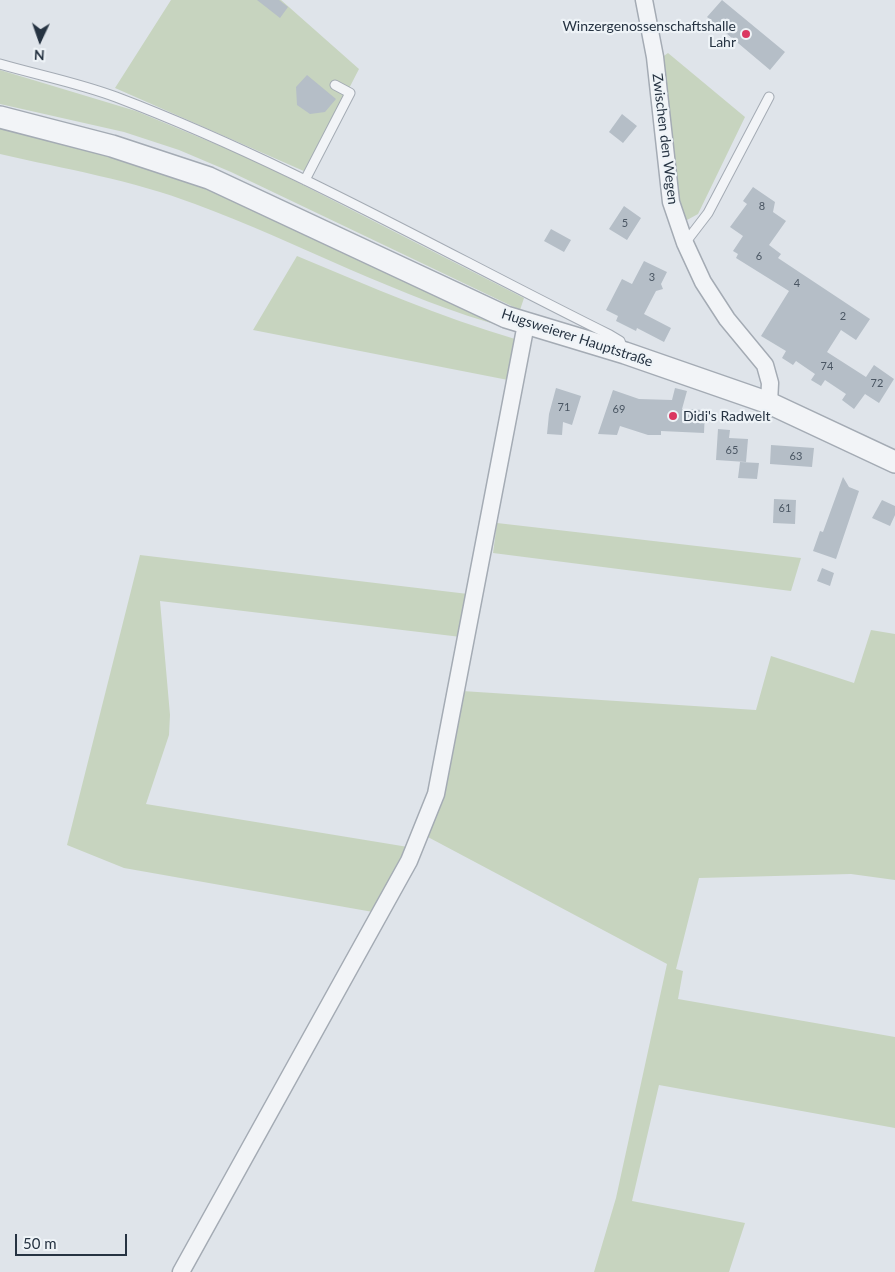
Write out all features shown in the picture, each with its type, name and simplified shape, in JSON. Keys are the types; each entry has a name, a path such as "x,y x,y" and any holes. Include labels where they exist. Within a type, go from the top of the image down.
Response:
{"street":[{"name":"Zwischen den Wegen","path":"644,0 655,57 671,202 685,243 703,282 727,318 765,365 770,383 769,403"},
{"name":"Hugsweierer Hauptstraße","path":"0,116 112,146 209,178 506,317 625,353 769,403 895,462"},
{"path":"181,1272 409,861 436,794 526,324"}],"lane":[{"path":"0,64 115,96 222,141 304,180 610,335 620,341 625,353"},
{"path":"304,180 350,93 335,85"},
{"path":"685,243 708,213 768,97"}],"green space":[{"path":"171,0 281,0 359,69 306,172 115,88"},
{"path":"668,53 745,117 698,214 687,220 682,220 672,186 661,58"},
{"path":"0,70 136,111 254,160 524,298 520,310 231,172 179,150 124,132 0,104"},
{"path":"0,127 86,147 226,194 508,328 468,316 389,286 195,204 147,188 0,154"},
{"path":"297,256 432,311 515,339 508,380 253,330"},
{"path":"497,523 801,558 791,591 493,553"},
{"path":"140,555 468,594 461,637 160,601 170,715 169,735 146,804 408,847 373,912 124,868 67,845"},
{"path":"871,630 895,634 895,880 851,874 699,878 676,969 683,971 678,999 895,1037 895,1128 659,1085 632,1201 745,1223 729,1272 594,1272 616,1198 667,964 426,836 462,691 756,710 771,656 854,683"}],"building":[{"path":"257,0 279,0 288,7 280,18"},
{"name":"Winzergenossenschaftshalle Lahr","path":"722,0 785,52 770,70 707,17"},
{"path":"307,75 336,99 325,112 310,114 297,105 296,87"},
{"path":"622,114 637,126 623,143 609,132"},
{"path":"753,187 775,202 773,212 786,221 769,245 781,254 778,258 870,319 856,340 841,330 827,352 866,377 874,365 894,379 879,403 865,394 854,409 842,400 846,394 825,380 821,386 811,380 815,374 796,361 793,365 782,358 786,351 761,336 789,291 736,258 738,254 733,251 743,236 730,227 747,204 743,201"},
{"path":"624,206 641,218 627,240 609,229"},
{"path":"551,229 571,240 564,252 544,241"},
{"path":"644,261 667,272 661,284 663,289 656,291 644,314 671,328 664,342 637,328 636,331 616,321 618,316 606,310 622,279 632,284"},
{"path":"556,388 581,396 572,425 563,422 562,435 547,434 549,414"},
{"path":"675,388 687,391 682,409 705,410 704,433 661,431 661,435 648,435 620,426 617,435 598,434 613,390 639,399 672,400"},
{"path":"718,429 730,430 729,438 748,439 746,462 716,460"},
{"path":"771,445 814,448 812,467 770,464"},
{"path":"740,462 759,463 757,479 738,478"},
{"path":"843,477 849,487 859,491 836,559 813,551 820,531 823,532"},
{"path":"774,499 796,500 795,524 773,523"},
{"path":"882,500 895,506 895,515 890,526 872,518"},
{"path":"822,568 834,573 830,586 817,581"}],"place":[{"name":"Winzergenossenschaftshalle Lahr","path":"746,34"},
{"name":"Didi's Radwelt","path":"673,416"}]}
